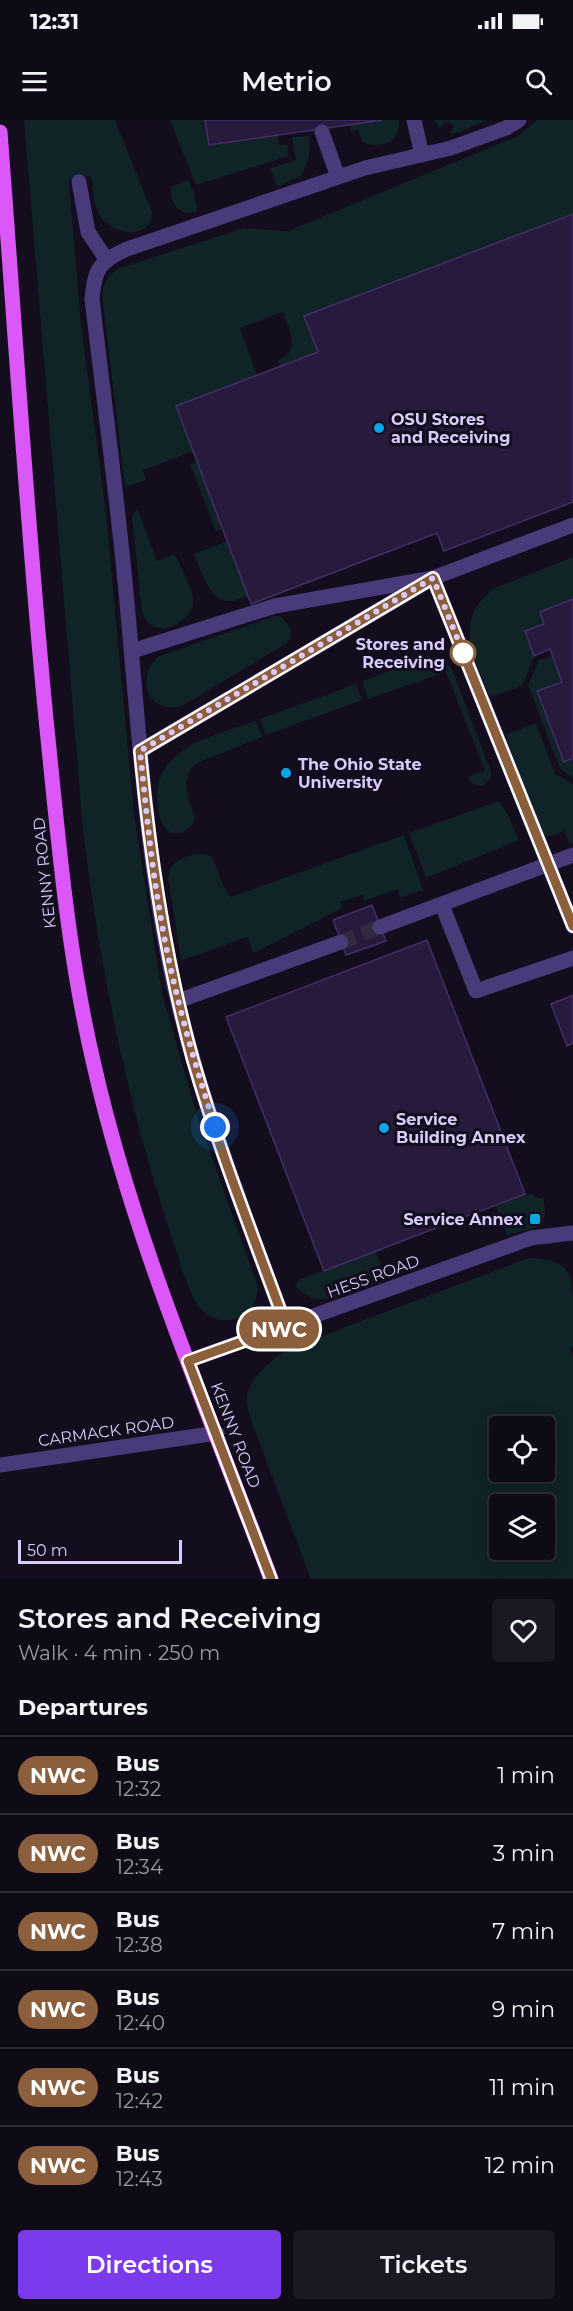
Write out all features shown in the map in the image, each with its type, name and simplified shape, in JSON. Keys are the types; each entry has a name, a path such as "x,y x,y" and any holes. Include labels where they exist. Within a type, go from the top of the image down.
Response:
{"main road":[{"name":"KENNY ROAD","path":"0,132 35,599 61,869 71,947 94,1066 122,1170 153,1267 271,1579"}],"street":[{"path":"414,120 422,155"},
{"path":"286,1326 215,1127 194,1060 178,1001 161,919 149,842 120,522 92,299 94,278 106,258 137,246 365,168 473,140 506,128 519,120"},
{"path":"322,132 338,177"},
{"path":"80,182 88,232 106,258"},
{"path":"140,751 433,578 573,525"},
{"path":"132,651 275,606 433,578"},
{"path":"433,578 573,926"},
{"path":"380,927 573,855"},
{"path":"442,905 476,991 573,958"},
{"path":"178,1001 341,942"},
{"name":"HESS ROAD","path":"188,1361 531,1238 573,1233"},
{"name":"CARMACK ROAD","path":"0,1465 217,1433"}],"green space":[{"path":"24,120 115,120 152,212 150,222 145,228 138,231 120,231 104,221 99,214 94,200 91,176 69,180 81,325 106,513 134,814 162,993 195,1109 258,1287 253,1307 233,1319 216,1319 206,1314 194,1299 185,1277 155,1185 128,1085 98,933 83,830"},
{"path":"170,120 205,120 278,135 279,145 287,144 289,156 196,185"},
{"path":"399,120 397,134 389,142 377,145 363,142 358,130 351,131 350,125"},
{"path":"434,120 488,120 450,134 454,125 446,121 440,128"},
{"path":"537,120 573,120 573,214 305,317 318,352 280,366 278,360 285,356 291,346 290,332 283,312 240,328 257,375 176,406 193,451 143,470 146,480 125,487 102,296 106,281 117,269 244,228 288,231 518,136"},
{"path":"310,136 309,157 302,175 277,187 270,168 296,160 292,137"},
{"path":"188,180 194,192 197,212 181,211 172,199 171,187"},
{"path":"197,462 223,529 216,531 190,464"},
{"path":"138,510 157,561 174,555 192,594 192,607 188,615 181,622 172,626 155,627 147,622 142,612 132,517 133,513"},
{"path":"227,541 248,596 231,601 219,599 209,588 194,554"},
{"path":"573,557 573,599 540,612 544,624 525,631 534,656 522,686 490,697 470,640 473,613 481,600 495,588"},
{"path":"275,616 282,617 291,629 290,638 286,644 182,706 164,707 150,698 147,675 151,665 159,656"},
{"path":"552,656 562,682 537,691 564,761 573,758 573,777 560,769 528,685 539,660"},
{"path":"425,658 440,660 452,669 491,772 491,778 483,786 471,783 468,777 485,771 446,672 368,699 362,681"},
{"path":"356,684 362,700 266,735 260,719"},
{"path":"256,721 262,737 197,763 191,769 187,789 195,818 184,832 171,833 167,830 158,812 157,800 159,782 166,767 191,745"},
{"path":"536,723 555,774 573,784 573,843 570,844 564,831 544,838 505,735"},
{"path":"499,801 519,840 426,878 409,833"},
{"path":"404,835 423,890 400,898 398,889 364,901 362,895 340,902 342,908 253,953 247,937 181,961 168,877 171,866 178,860 198,854 211,858 231,897"},
{"path":"525,1194 541,1199 543,1197 545,1208 542,1222 532,1229 507,1235 495,1205"},
{"path":"376,1251 384,1277 351,1292 327,1299 316,1298 305,1294 295,1286 298,1280"},
{"path":"529,1258 551,1261 565,1268 569,1274 573,1292 573,1347 570,1348 573,1357 573,1579 311,1579 249,1414 248,1391 257,1376 269,1363 290,1348"}],"building":[{"path":"205,120 383,120 209,145"},
{"name":"OSU Stores and Receiving","path":"573,214 573,502 444,551 437,533 251,604 176,406 318,352 304,316"},
{"path":"573,599 573,758 564,762 537,691 562,682 550,649 534,656 525,631 544,624 540,612"},
{"path":"372,905 386,941 346,955 333,920"},
{"name":"Service Building Annex","path":"427,940 525,1194 324,1271 226,1017"},
{"path":"573,995 573,1043 567,1046 551,1004"}],"tunnel":[{"path":"341,942 380,927"}],"bus line":[{"name":"NWC","path":"271,1579 188,1361 286,1326 215,1127 175,987 149,842 140,751 433,578 573,926"}],"place":[{"name":"OSU Stores and Receiving","path":"379,428"},
{"name":"Stores and Receiving","path":"463,653"},
{"name":"The Ohio State University","path":"286,773"},
{"name":"Service Building Annex","path":"384,1128"},
{"name":"Service Annex","path":"535,1219"}],"route":[{"path":"215,1127 175,987 161,919 149,842 140,751 433,578 466,660 463,653"}]}
